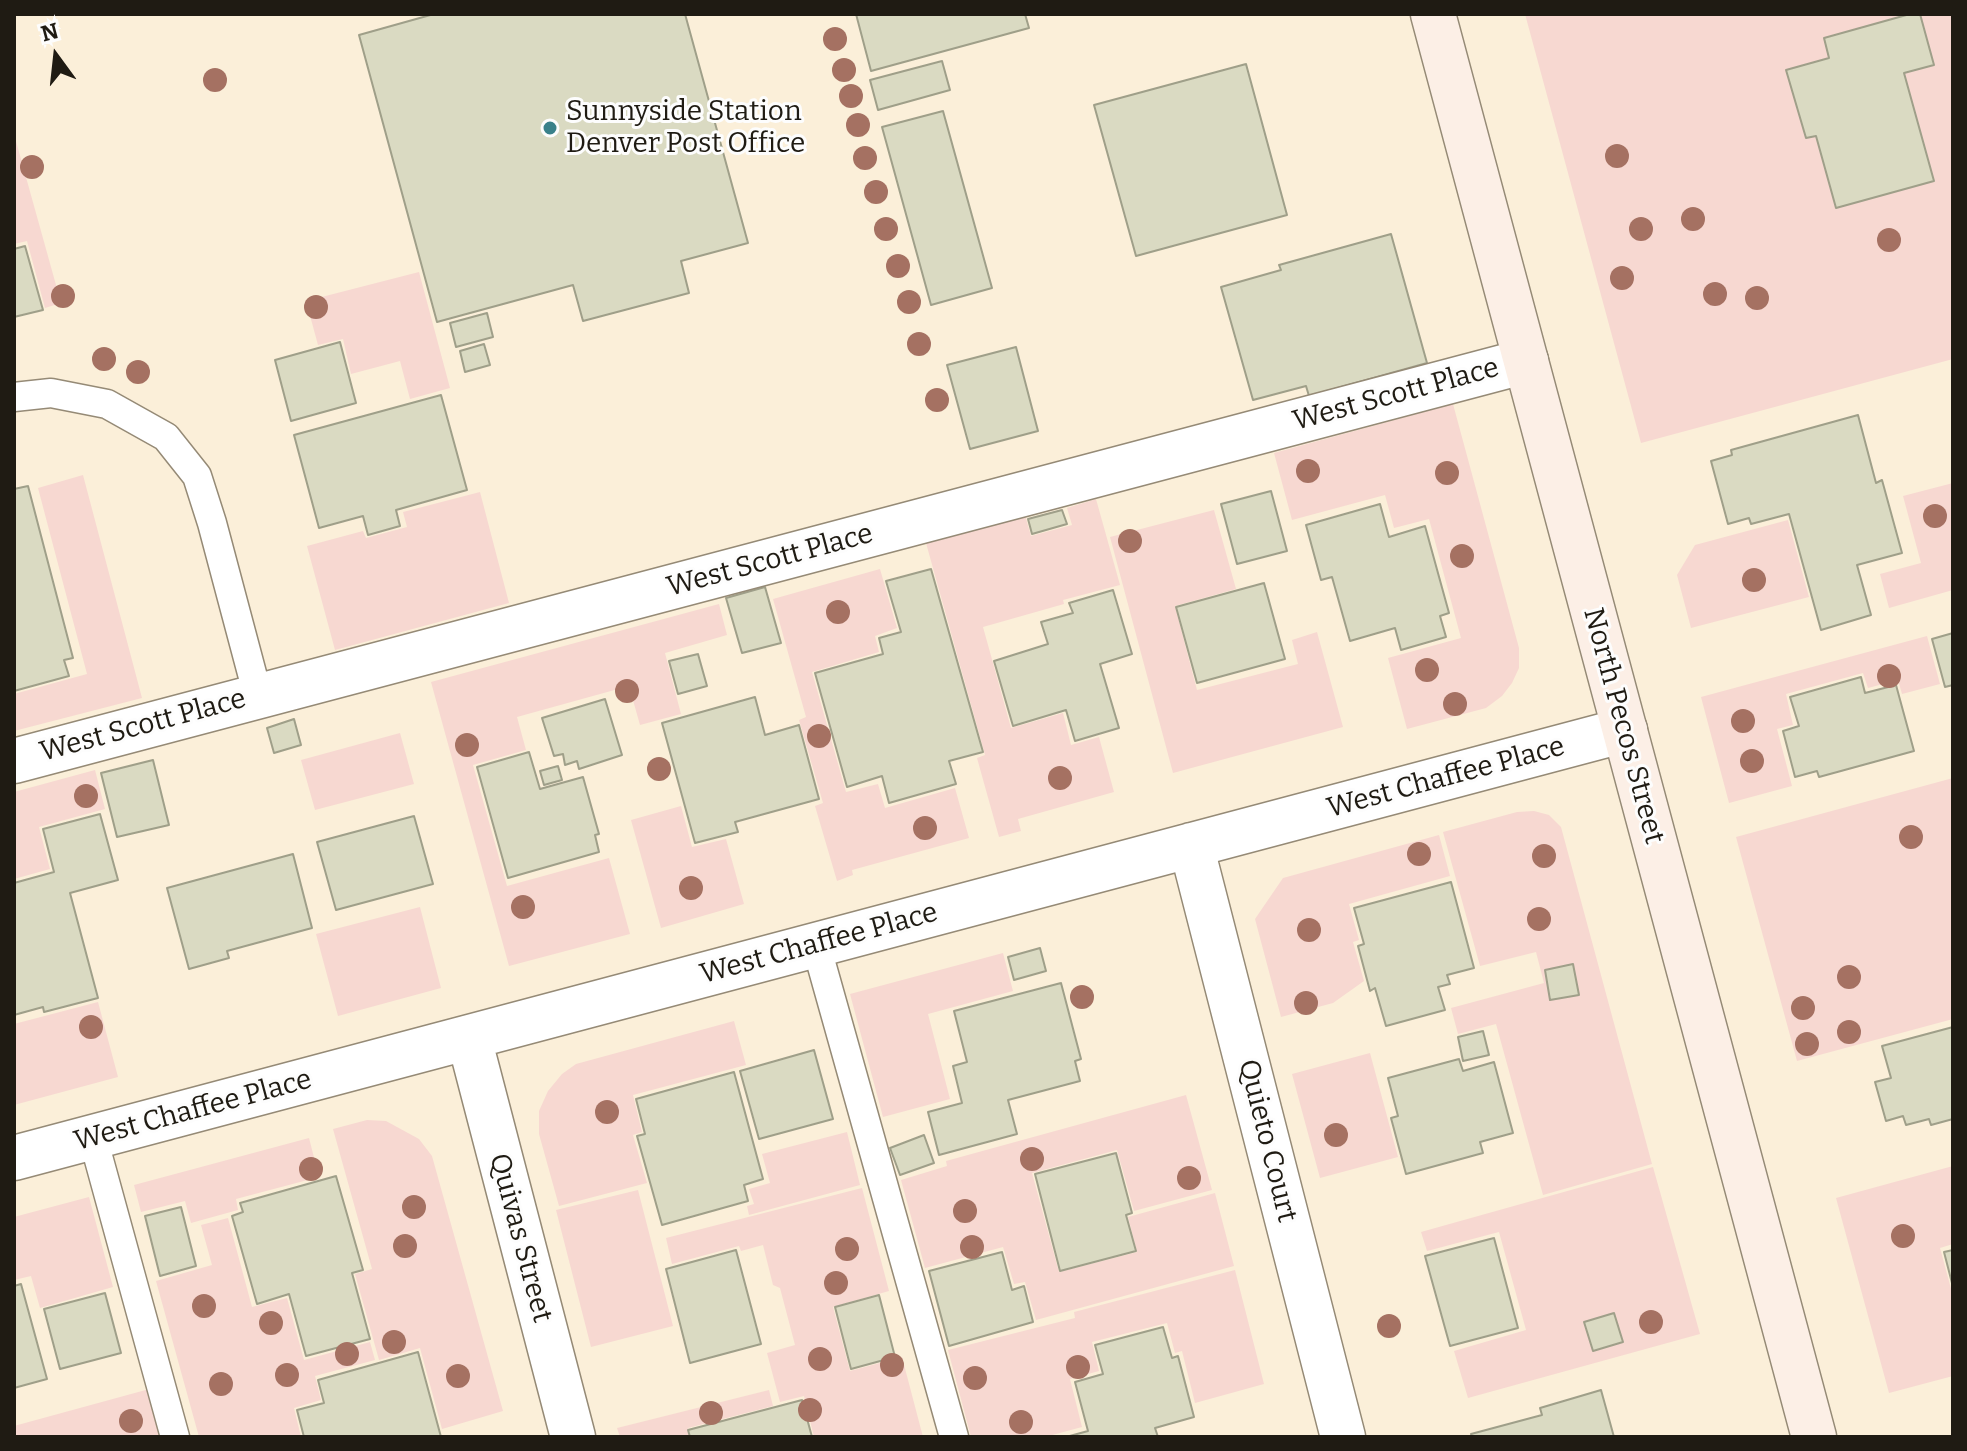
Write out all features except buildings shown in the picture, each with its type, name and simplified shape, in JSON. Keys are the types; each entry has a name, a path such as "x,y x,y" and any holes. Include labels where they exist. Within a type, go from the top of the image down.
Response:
{"main road":[{"name":"North Pecos Street","path":"1433,14 1814,1437"}],"street":[{"name":"West Scott Place","path":"14,761 1526,361"},
{"name":"West Chaffee Place","path":"14,1158 1625,730"},
{"name":"Quieto Court","path":"1191,845 1343,1437"},
{"name":"Quivas Street","path":"469,1038 573,1437"}],"lane":[{"path":"14,397 51,393 107,404 166,437 197,476 258,696"},
{"path":"816,945 954,1437"},
{"path":"93,1138 175,1437"}],"shaded area":[{"path":"1525,14 1953,14 1953,359 1641,443"},
{"path":"14,134 61,303 45,308 27,241 14,244"},
{"path":"419,272 450,388 410,399 400,361 351,374 343,339 318,345 306,301"},
{"path":"1453,404 1519,648 1519,668 1502,696 1486,708 1407,729 1388,658 1461,638 1429,519 1394,528 1385,495 1292,520 1274,453"},
{"path":"83,475 142,698 14,731 14,694 87,674 38,488"},
{"path":"1953,483 1953,590 1889,608 1880,574 1921,563 1903,496"},
{"path":"480,492 509,603 335,650 307,546 363,531 366,538 407,527 403,512"},
{"path":"1096,499 1120,585 983,627 1011,728 1063,713 1071,745 1099,737 1114,792 1018,819 1021,831 999,837 977,758 985,755 926,543 1025,515 1031,536 1072,525 1067,508"},
{"path":"1214,510 1236,589 1175,606 1197,690 1298,664 1292,640 1317,632 1343,727 1173,773 1110,537"},
{"path":"1788,520 1809,597 1691,628 1677,575 1695,545"},
{"path":"880,569 897,628 875,636 879,652 812,672 846,792 878,784 885,808 955,788 969,838 852,870 853,875 837,881 815,806 823,803 799,720 806,717 773,599"},
{"path":"719,604 727,635 665,653 681,714 640,725 629,686 517,717 526,750 473,765 507,886 609,858 630,934 509,966 431,682"},
{"path":"1927,636 1940,684 1902,694 1898,680 1868,688 1863,673 1786,694 1793,725 1777,729 1792,786 1729,803 1701,697"},
{"path":"400,733 414,784 315,810 301,760"},
{"path":"95,770 105,809 39,827 50,869 14,879 14,792"},
{"path":"1953,778 1953,1019 1797,1061 1736,837"},
{"path":"681,806 692,847 726,839 744,904 661,928 631,820"},
{"path":"1534,811 1549,815 1561,827 1652,1164 1543,1195 1496,1024 1458,1034 1451,1008 1544,983 1536,952 1480,966 1443,832 1517,812"},
{"path":"1439,835 1450,876 1349,904 1359,940 1353,942 1364,981 1333,1003 1281,1017 1255,919 1283,878"},
{"path":"420,907 441,988 338,1016 316,934"},
{"path":"1003,953 1013,991 928,1014 950,1099 883,1117 850,994"},
{"path":"98,1002 118,1077 14,1105 14,1024"},
{"path":"734,1021 746,1065 633,1095 642,1132 633,1135 647,1183 559,1206 539,1134 539,1111 548,1091 562,1074 576,1064"},
{"path":"1370,1053 1398,1157 1320,1178 1292,1074"},
{"path":"1186,1095 1212,1190 1134,1211 1117,1150 1032,1173 1059,1272 1137,1252 1128,1217 1215,1193 1234,1266 1036,1320 1025,1282 1014,1284 1003,1247 925,1268 901,1180 947,1166 946,1161"},
{"path":"367,1120 386,1121 419,1139 432,1156 503,1411 442,1429 420,1348 379,1360 355,1274 372,1269 333,1129"},
{"path":"847,1132 860,1185 749,1215 747,1206 754,1204 749,1189 770,1183 762,1154"},
{"path":"309,1138 319,1177 236,1199 238,1210 191,1223 185,1201 141,1212 134,1185"},
{"path":"1953,1166 1953,1244 1940,1248 1953,1296 1953,1376 1889,1393 1836,1198"},
{"path":"1653,1167 1700,1334 1468,1398 1454,1351 1526,1330 1499,1232 1427,1251 1421,1232"},
{"path":"862,1188 889,1291 833,1307 850,1371 902,1357 923,1437 814,1437 804,1396 780,1402 767,1353 795,1345 780,1288 773,1285 763,1245 741,1251 739,1246 672,1264 666,1238"},
{"path":"638,1190 673,1326 591,1347 556,1210"},
{"path":"89,1197 113,1287 40,1308 31,1276 14,1280 14,1217"},
{"path":"228,1218 252,1307 287,1298 304,1360 370,1342 375,1360 315,1376 321,1400 294,1408 301,1437 199,1437 156,1281 212,1265 201,1225"},
{"path":"1235,1270 1264,1384 1195,1403 1182,1351 1175,1353 1167,1323 1092,1342 1099,1371 1070,1379 1082,1427 1045,1437 971,1437 948,1350 1075,1318 1074,1312"},
{"path":"153,1388 166,1437 14,1437 14,1426"},
{"path":"769,1390 773,1406 688,1428 690,1437 620,1437 617,1428"}],"place":[{"name":"Sunnyside Station Denver Post Office","path":"550,128"}]}
